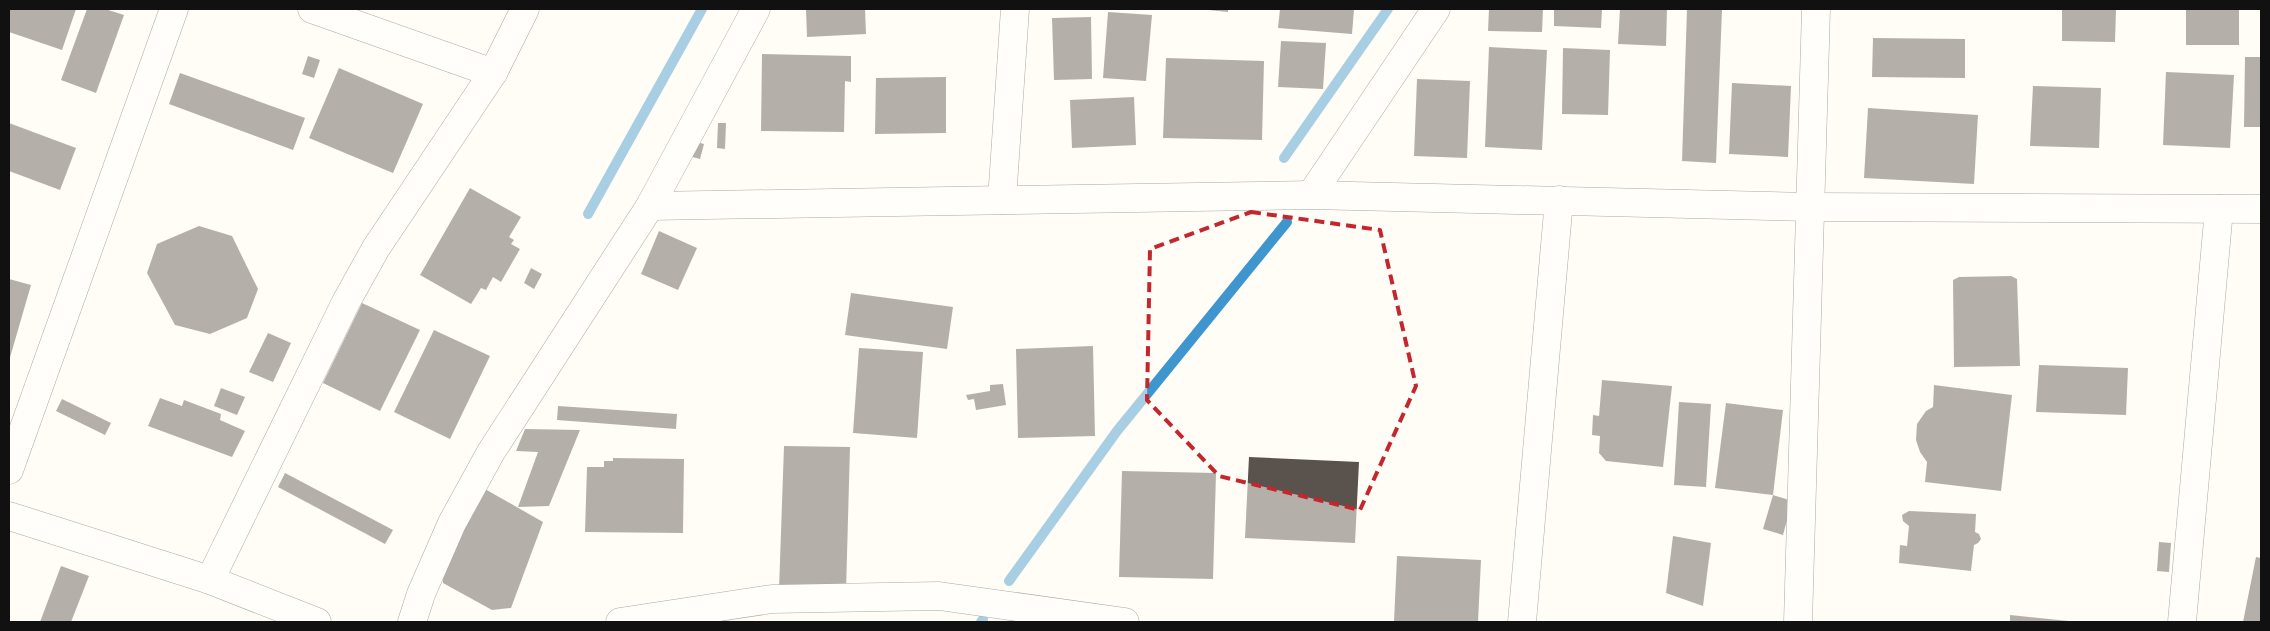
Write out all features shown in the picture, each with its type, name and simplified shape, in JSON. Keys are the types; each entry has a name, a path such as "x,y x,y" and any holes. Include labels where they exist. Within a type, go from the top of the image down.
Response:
{"street":[{"path":"9,470 174,9"},
{"path":"312,9 493,73"},
{"path":"210,580 350,294 376,248 493,73 525,9"},
{"path":"412,622 420,594 452,523 491,452 650,206 756,9"},
{"path":"1002,200 1015,9"},
{"path":"1311,194 1436,9"},
{"path":"1798,622 1816,9"},
{"path":"650,206 1311,194 1811,207 2261,209"},
{"path":"1522,622 1559,200"},
{"path":"2182,622 2219,209"},
{"path":"9,516 210,580 317,622"},
{"path":"620,622 772,599 939,596 1124,622"}],"highlighted area":[{"path":"1251,212 1380,230 1416,386 1360,510 1219,476 1147,400 1150,249"}],"building":[{"path":"9,9 76,9 62,50 9,32"},
{"path":"87,9 105,9 124,15 96,93 61,80"},
{"path":"806,9 865,9 866,34 807,37"},
{"path":"1199,9 1228,9 1228,12"},
{"path":"1280,9 1354,9 1352,34 1278,28"},
{"path":"1489,9 1543,9 1542,32 1488,31"},
{"path":"1554,9 1602,9 1601,28 1554,26"},
{"path":"1620,9 1667,9 1666,46 1618,44"},
{"path":"1687,9 1722,9 1716,163 1682,161"},
{"path":"2062,9 2116,9 2115,42 2062,41"},
{"path":"2186,9 2239,9 2239,45 2186,45"},
{"path":"1108,12 1152,15 1146,81 1103,78"},
{"path":"1091,17 1092,79 1054,80 1052,18"},
{"path":"1873,38 1965,39 1965,78 1872,77"},
{"path":"1281,41 1326,43 1323,89 1278,87"},
{"path":"1489,47 1547,50 1542,150 1485,147"},
{"path":"1563,48 1610,50 1608,115 1562,114"},
{"path":"762,54 851,56 851,82 845,81 844,132 761,131"},
{"path":"308,56 320,60 314,78 302,74"},
{"path":"2245,57 2261,57 2261,127 2244,127"},
{"path":"1166,58 1264,61 1262,140 1163,138"},
{"path":"339,68 423,104 393,173 309,138"},
{"path":"2166,72 2234,75 2230,148 2163,145"},
{"path":"180,73 305,118 293,150 169,104"},
{"path":"946,77 946,133 875,134 876,78"},
{"path":"1417,79 1470,81 1467,158 1414,156"},
{"path":"1732,83 1791,86 1788,157 1729,154"},
{"path":"2033,86 2101,88 2099,148 2030,146"},
{"path":"1134,97 1136,145 1072,148 1070,100"},
{"path":"1868,108 1978,115 1974,184 1864,178"},
{"path":"9,123 76,148 60,190 9,171"},
{"path":"718,123 726,123 725,149 717,148"},
{"path":"689,140 704,144 700,159 685,155"},
{"path":"470,188 521,217 509,237 514,240 511,244 520,249 501,282 493,277 486,290 481,288 471,304 420,275"},
{"path":"199,226 232,236 258,289 247,318 210,334 175,325 147,273 157,244"},
{"path":"659,231 697,248 678,290 641,274"},
{"path":"531,268 542,274 534,289 524,283"},
{"path":"2011,276 2017,279 2020,366 1954,367 1953,280 1959,277"},
{"path":"9,279 31,285 9,361"},
{"path":"851,293 953,307 947,349 845,335"},
{"path":"362,303 420,330 380,411 323,383"},
{"path":"434,330 490,356 450,439 394,412"},
{"path":"268,333 291,343 273,382 249,372"},
{"path":"1093,346 1095,436 1018,438 1016,349"},
{"path":"859,348 923,352 917,438 853,433"},
{"path":"2039,365 2128,368 2126,415 2036,412"},
{"path":"1602,380 1672,386 1663,467 1606,461 1599,453 1600,436 1592,435 1593,415 1599,416"},
{"path":"1003,384 1006,405 976,410 974,399 968,400 966,395 990,391 990,385"},
{"path":"1934,385 2012,395 2001,491 1925,482 1927,462 1920,452 1916,440 1917,424 1926,411 1933,407"},
{"path":"221,388 245,397 237,415 214,406"},
{"path":"160,398 182,406 184,400 221,414 220,420 245,431 232,457 148,426"},
{"path":"62,399 111,423 105,435 56,411"},
{"path":"1679,402 1711,404 1706,487 1674,485"},
{"path":"1726,403 1783,410 1773,495 1715,488"},
{"path":"558,406 677,414 676,429 557,420"},
{"path":"525,429 580,430 549,506 518,507 538,452 516,451"},
{"path":"784,446 850,447 846,591 779,590"},
{"path":"1249,457 1359,462 1355,543 1245,538"},
{"path":"613,458 684,459 683,533 585,532 587,467 604,467 604,461 613,461"},
{"path":"1122,471 1216,473 1213,579 1119,577"},
{"path":"285,473 393,530 385,544 278,487"},
{"path":"485,489 543,522 511,608 492,610 443,583 442,562"},
{"path":"1773,495 1792,501 1783,535 1763,529"},
{"path":"1909,511 1976,514 1975,532 1979,534 1981,539 1974,545 1971,571 1899,563 1900,545 1907,546 1909,526 1903,521 1902,515"},
{"path":"1673,536 1711,543 1703,606 1666,593"},
{"path":"2159,542 2171,543 2169,572 2157,571"},
{"path":"1397,556 1481,560 1478,622 1394,622"},
{"path":"2256,557 2261,558 2261,622 2243,622"},
{"path":"61,566 89,576 71,622 40,622"},
{"path":"2010,615 2069,621 2069,622 2010,622"}],"waterway":[{"path":"588,214 702,9"},
{"path":"1284,158 1388,9"},
{"path":"1009,581 1117,431 1287,222"}]}
